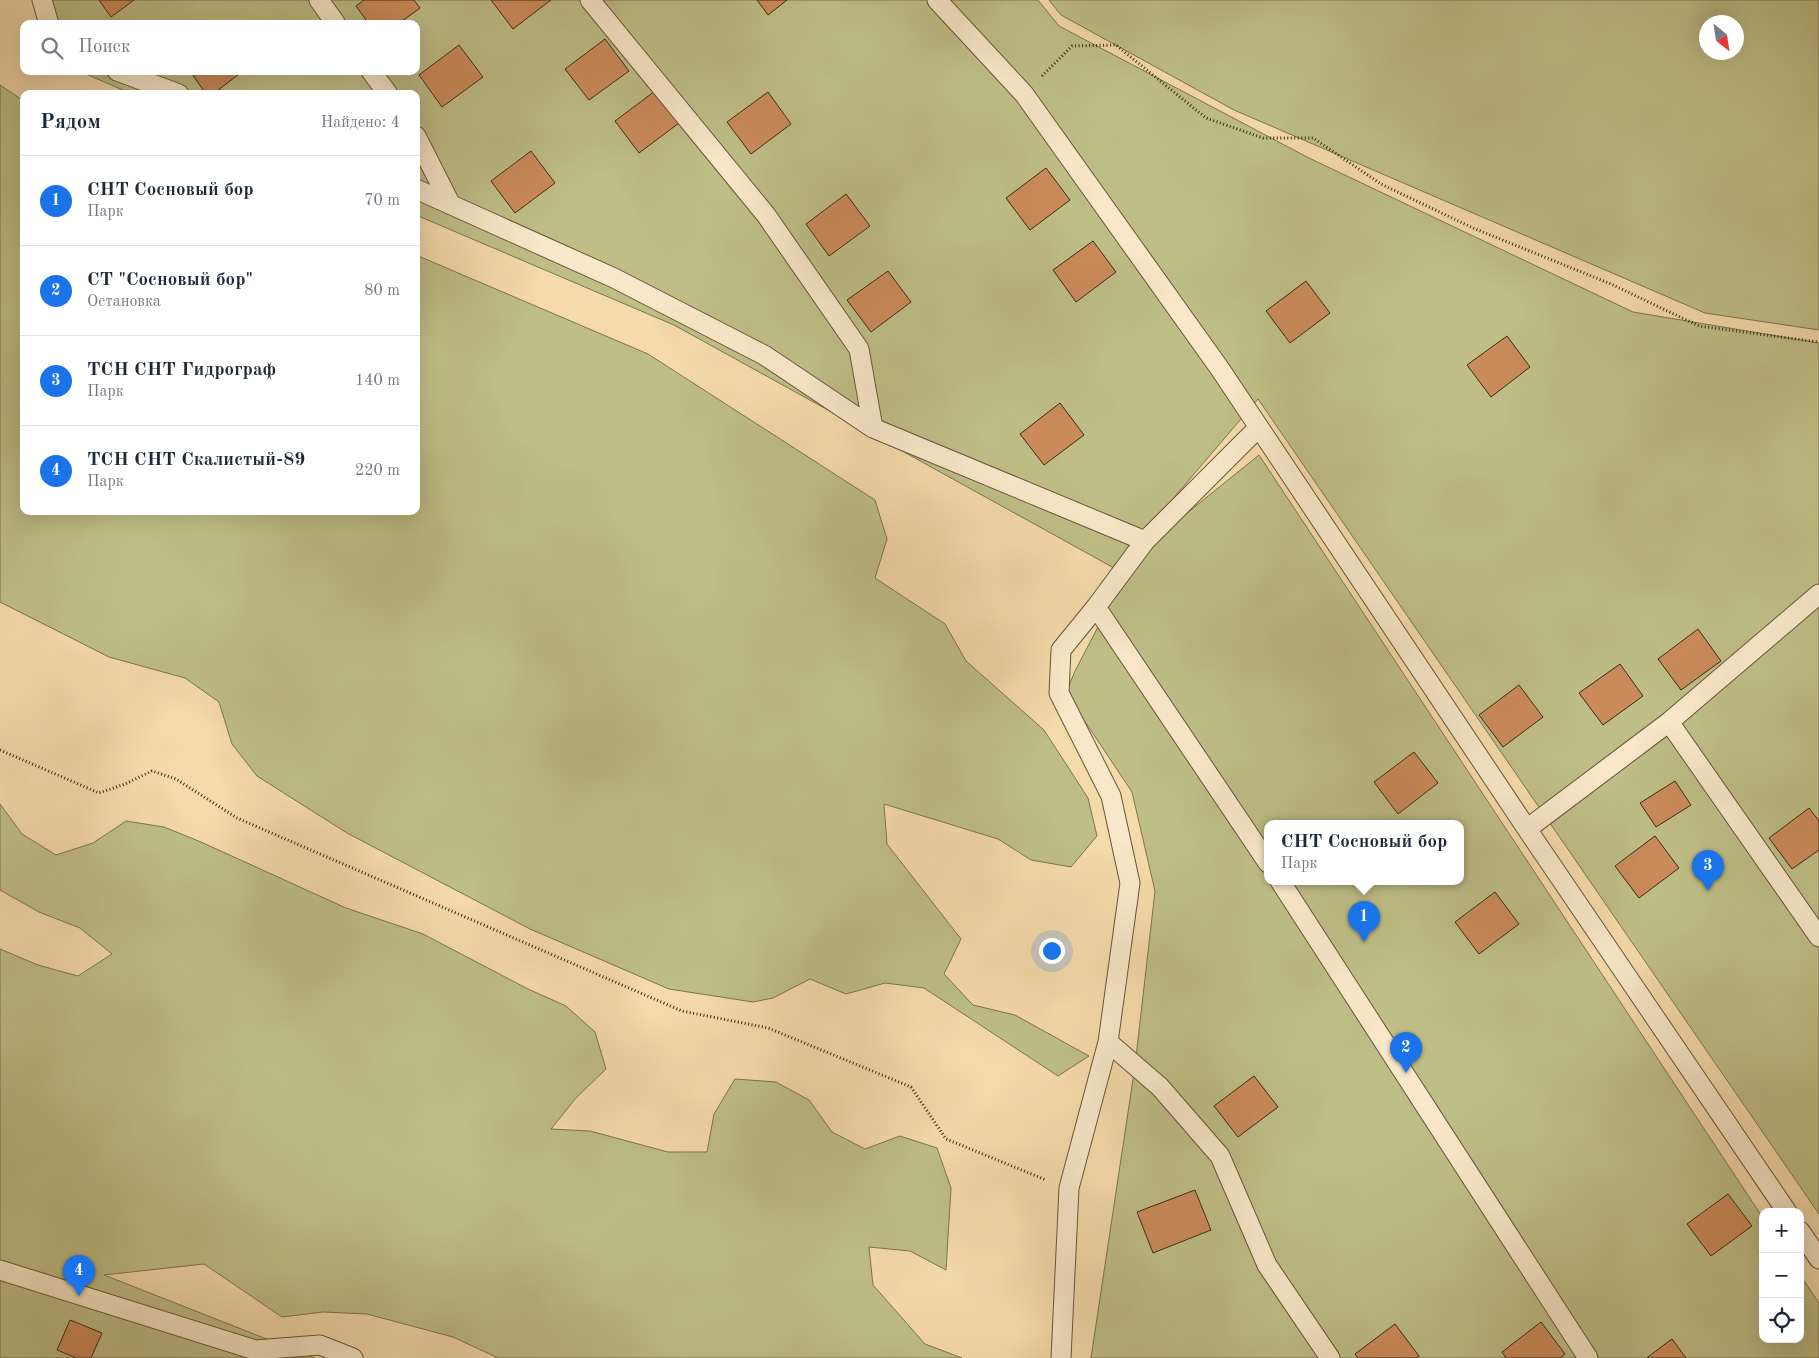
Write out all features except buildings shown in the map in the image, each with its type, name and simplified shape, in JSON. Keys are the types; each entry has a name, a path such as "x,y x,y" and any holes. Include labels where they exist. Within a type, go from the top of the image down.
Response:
{"lane":[{"path":"42,0 48,20"},
{"path":"319,0 333,20"},
{"path":"590,0 766,215 859,349 873,428"},
{"path":"937,0 1024,94 1220,369 1784,1208"},
{"path":"128,75 168,90"},
{"path":"374,75 385,90"},
{"path":"420,144 451,205"},
{"path":"420,192 614,278 764,355 873,428 1145,541"},
{"path":"1061,1358 1069,1188 1108,1042 1130,883 1111,796 1059,692 1061,650 1096,608 1145,541 1259,427"},
{"path":"1527,828 1669,722 1819,594"},
{"path":"1096,608 1264,857"},
{"path":"1669,722 1819,937"},
{"path":"1283,885 1588,1358"},
{"path":"1108,1042 1160,1087 1220,1156 1267,1265 1330,1358"},
{"path":"1804,1237 1819,1259"},
{"path":"0,1270 250,1354 320,1345 353,1358"}],"path":[{"path":"1024,94 1072,46 1116,45 1206,118 1263,138 1313,138 1381,184 1473,228 1611,284 1699,326 1819,342"},
{"path":"0,750 100,793 152,771 176,779 237,818 682,1011 768,1028 911,1087 946,1140 1069,1188"}],"shaded area":[{"path":"33,0 1038,0 1059,26 1309,158 1633,312 1819,343 1819,1214 1258,399 1114,568 674,325 420,217 420,90 123,90 88,75 420,75 420,20 39,20"},
{"path":"1049,0 1819,0 1819,330 1705,313 1234,110 1061,15"},
{"path":"0,85 20,98 20,515 420,515 420,257 648,354 875,500 887,539 875,578 945,624 966,661 1044,730 1088,798 1097,836 1071,867 1031,860 998,839 884,804 887,844 961,939 944,974 973,1005 1015,1015 1089,1056 1058,1076 924,988 885,983 846,994 810,979 773,998 753,1002 669,989 530,929 347,833 257,776 232,744 219,702 185,678 109,657 0,602"},
{"path":"1259,455 1759,1212 1759,1343 1804,1343 1804,1281 1819,1303 1819,1358 1091,1358 1135,1066 1155,891 1132,792 1066,693 1075,671 1111,602 1155,539"},
{"path":"0,804 22,834 56,855 93,843 126,821 164,827 346,908 423,934 528,989 566,1006 595,1032 606,1069 576,1098 551,1129 590,1131 668,1152 707,1152 714,1114 735,1079 776,1082 809,1100 832,1132 865,1149 900,1136 937,1148 951,1188 946,1270 910,1251 869,1247 873,1285 925,1344 962,1358 498,1358 453,1337 367,1314 323,1312 282,1317 204,1264 104,1275 315,1358 0,1358 0,949 38,965 78,976 112,954 80,928 39,912 0,890"}],"place":[{"name":"ТСН СНТ Гидрограф","path":"1708,891"},
{"name":"СНТ Сосновый бор","path":"1364,942"},
{"name":"СТ \"Сосновый бор\"","path":"1406,1073"},
{"name":"ТСН СНТ Скалистый-89","path":"79,1296"}]}
